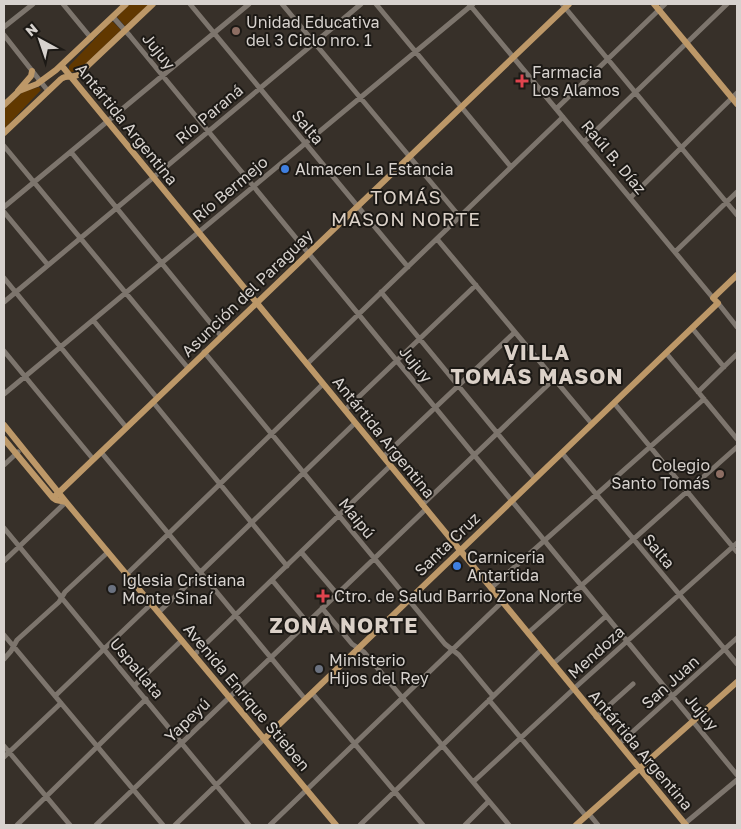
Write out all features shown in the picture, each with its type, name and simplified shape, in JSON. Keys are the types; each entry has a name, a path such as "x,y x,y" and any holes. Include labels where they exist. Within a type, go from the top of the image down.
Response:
{"main road":[{"path":"4,105 21,90 41,82 62,66 126,4"},
{"path":"4,133 63,77 75,77 80,74 153,4"},
{"path":"654,4 686,43 735,95 737,104"},
{"name":"Asunción del Paraguay","path":"52,498 565,5"},
{"name":"Antártida Argentina","path":"62,66 684,825"},
{"path":"16,94 31,76 32,71"},
{"name":"Santa Cruz","path":"264,739 692,328 737,275"},
{"name":"Avenida Enrique Stieben","path":"4,425 336,825"},
{"path":"4,439 52,498 66,502"},
{"path":"576,825 737,682"}],"street":[{"path":"4,28 33,4"},
{"path":"63,4 91,38"},
{"name":"Salta","path":"190,4 408,267"},
{"path":"4,207 249,4"},
{"path":"282,4 460,217"},
{"name":"Río Paraná","path":"4,302 361,4"},
{"path":"376,4 511,167"},
{"name":"Río Bermejo","path":"4,394 471,4"},
{"name":"Raúl B. Díaz","path":"471,4 737,327"},
{"path":"556,109 665,4"},
{"path":"584,142 727,4"},
{"path":"565,5 737,215"},
{"name":"Jujuy","path":"113,17 737,775"},
{"path":"4,36 48,91"},
{"path":"630,198 735,95"},
{"path":"307,364 563,117"},
{"path":"4,146 188,368"},
{"path":"71,152 221,336"},
{"path":"675,252 737,192"},
{"path":"4,212 48,265"},
{"path":"437,238 592,424"},
{"path":"4,278 126,427"},
{"path":"345,410 476,285"},
{"path":"381,292 535,478"},
{"path":"93,320 220,484 287,566"},
{"path":"692,328 724,367"},
{"path":"383,457 515,332"},
{"path":"4,351 93,459"},
{"name":"Maipú","path":"204,352 445,644 459,655 521,738 598,825"},
{"path":"666,353 737,439"},
{"path":"698,392 737,354"},
{"name":"Yapeyú","path":"96,825 374,558 474,455 554,379"},
{"path":"126,574 323,384"},
{"path":"491,588 704,399"},
{"path":"614,403 687,492 735,545 737,552"},
{"path":"159,612 355,423"},
{"path":"528,633 737,447"},
{"path":"4,465 22,448"},
{"path":"100,452 305,699"},
{"name":"Salta","path":"562,453 737,664"},
{"path":"194,655 390,466"},
{"path":"4,561 66,502"},
{"name":"Uspallata","path":"4,528 249,825"},
{"name":"Mendoza","path":"473,782 735,545"},
{"path":"4,659 16,642 108,552"},
{"path":"301,552 337,594"},
{"path":"272,580 307,622"},
{"path":"270,825 502,602"},
{"path":"55,696 151,604"},
{"path":"322,608 352,644 364,652 509,825"},
{"path":"553,664 606,616"},
{"path":"4,635 163,825"},
{"name":"San Juan","path":"619,744 737,638"},
{"path":"135,685 182,640"},
{"path":"360,825 541,650"},
{"path":"596,717 633,684"},
{"path":"312,693 423,825"},
{"path":"17,825 146,699"},
{"path":"4,757 61,703"},
{"name":"Santa Cruz","path":"175,825 264,739"},
{"path":"4,746 70,825"},
{"path":"684,825 737,780"},
{"path":"465,825 490,802"}],"shaded area":[{"path":"130,4 149,4 125,26 117,17"},
{"path":"111,22 120,31 79,70 69,71 69,66"},
{"path":"39,87 41,90 4,129 4,109 23,92"}],"place":[{"name":"Unidad Educativa del 3 Ciclo nro. 1","path":"236,31"},
{"name":"Farmacia Los Alamos","path":"522,81"},
{"name":"Almacen La Estancia","path":"285,169"},
{"name":"Colegio Santo Tomás","path":"720,474"},
{"name":"Carniceria Antartida","path":"457,566"},
{"name":"Iglesia Cristiana Monte Sinaí","path":"112,589"},
{"name":"Ctro. de Salud Barrio Zona Norte","path":"323,596"},
{"name":"Ministerio Hijos del Rey","path":"319,669"}],"district":[{"name":"TOMÁS MASON NORTE","path":"406,207"},
{"name":"VILLA TOMÁS MASON","path":"537,364"},
{"name":"ZONA NORTE","path":"344,625"}]}
